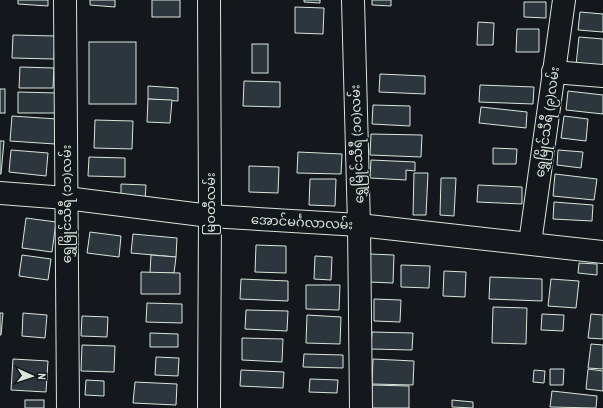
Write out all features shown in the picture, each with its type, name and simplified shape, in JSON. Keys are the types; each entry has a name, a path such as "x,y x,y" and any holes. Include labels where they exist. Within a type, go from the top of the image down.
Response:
{"street":[{"name":"ရွှေမြိုင်သီရီ (၁၁)လမ်း","path":"65,0 68,408"},
{"name":"မြဝတီလမ်း","path":"209,0 209,408"},
{"name":"ရွှေမြိုင်သီရီ (၁၀)လမ်း","path":"353,0 359,225 361,408"},
{"name":"ရွှေမြိုင်သီရီ (၉)လမ်း","path":"530,243 564,0"},
{"path":"553,72 603,76"},
{"name":"အောင်မင်္ဂလာလမ်း","path":"0,193 66,198 210,216 359,225 603,252"}],"building":[{"path":"18,0 48,0 48,6 18,4"},
{"path":"90,0 115,0 115,7 90,5"},
{"path":"152,0 180,0 180,17 152,17"},
{"path":"304,0 320,0 320,3 304,2"},
{"path":"372,0 391,0 391,6 372,5"},
{"path":"524,2 546,2 546,18 524,17"},
{"path":"295,7 324,8 323,34 295,33"},
{"path":"580,12 603,14 603,32 578,30"},
{"path":"478,22 494,23 493,45 477,45"},
{"path":"517,29 539,29 539,52 516,52"},
{"path":"13,35 55,36 54,59 12,58"},
{"path":"579,37 603,39 603,68 576,65"},
{"path":"89,42 136,42 136,104 89,104"},
{"path":"252,44 268,44 268,73 252,73"},
{"path":"20,67 54,68 53,88 19,88"},
{"path":"380,74 425,76 425,94 379,92"},
{"path":"244,81 280,82 280,107 243,106"},
{"path":"480,85 534,87 533,104 479,102"},
{"path":"148,86 178,88 178,101 148,99"},
{"path":"0,89 5,89 5,113 0,113"},
{"path":"568,91 603,95 603,114 566,110"},
{"path":"18,92 58,93 57,113 18,113"},
{"path":"148,99 172,100 170,123 147,122"},
{"path":"373,105 410,106 410,126 372,124"},
{"path":"481,107 527,112 526,128 479,123"},
{"path":"12,116 57,119 55,144 10,141"},
{"path":"564,116 588,119 586,141 561,138"},
{"path":"95,120 133,121 132,149 94,148"},
{"path":"371,134 422,135 421,157 370,155"},
{"path":"0,141 4,141 1,174 0,174"},
{"path":"493,148 517,149 516,164 493,164"},
{"path":"11,150 48,153 46,176 9,172"},
{"path":"558,150 583,152 581,168 557,165"},
{"path":"298,152 342,154 341,174 297,173"},
{"path":"89,157 125,158 125,177 88,176"},
{"path":"371,160 415,162 415,171 406,170 406,180 370,178"},
{"path":"249,166 279,167 278,193 249,192"},
{"path":"414,173 428,173 426,215 413,215"},
{"path":"555,174 597,179 594,200 553,196"},
{"path":"441,178 456,178 454,216 440,215"},
{"path":"310,179 336,179 335,206 309,205"},
{"path":"121,184 146,185 145,201 121,200"},
{"path":"478,185 522,187 522,204 477,202"},
{"path":"554,202 593,205 592,221 553,219"},
{"path":"26,218 56,222 52,252 22,248"},
{"path":"90,232 121,236 119,257 87,253"},
{"path":"133,234 177,238 176,257 131,253"},
{"path":"256,245 286,246 286,273 255,272"},
{"path":"370,254 394,255 393,283 369,282"},
{"path":"22,255 51,259 48,280 19,276"},
{"path":"151,255 176,257 174,273 150,273"},
{"path":"315,256 332,257 331,280 314,279"},
{"path":"579,263 597,264 597,275 578,273"},
{"path":"401,265 430,266 429,288 401,287"},
{"path":"444,271 466,272 465,297 443,296"},
{"path":"141,272 180,273 180,294 141,294"},
{"path":"490,277 542,279 542,301 489,299"},
{"path":"241,279 288,281 288,301 240,299"},
{"path":"551,279 579,281 576,308 548,306"},
{"path":"306,285 340,285 339,310 306,309"},
{"path":"374,299 401,300 400,322 374,321"},
{"path":"147,303 182,304 182,323 146,322"},
{"path":"493,307 527,308 526,344 492,343"},
{"path":"246,310 288,311 287,331 245,329"},
{"path":"0,313 3,313 1,335 0,335"},
{"path":"23,313 47,315 45,338 22,336"},
{"path":"542,314 564,315 563,331 541,330"},
{"path":"591,314 603,315 603,339 588,338"},
{"path":"307,315 341,317 340,344 306,343"},
{"path":"82,316 108,317 107,337 81,336"},
{"path":"372,332 413,333 412,350 371,349"},
{"path":"150,333 178,334 178,347 150,347"},
{"path":"242,338 283,339 282,362 242,360"},
{"path":"591,344 603,345 603,369 588,368"},
{"path":"82,345 115,346 114,372 81,371"},
{"path":"304,354 343,355 343,368 303,367"},
{"path":"156,357 179,358 178,376 155,375"},
{"path":"13,359 48,361 46,392 11,390"},
{"path":"373,359 414,361 413,385 372,384"},
{"path":"550,369 564,369 563,385 550,385"},
{"path":"588,369 603,371 603,391 586,389"},
{"path":"241,370 284,372 283,388 240,386"},
{"path":"534,370 545,371 544,383 533,382"},
{"path":"310,379 338,380 337,393 309,392"},
{"path":"86,380 104,381 104,396 85,395"},
{"path":"135,382 177,384 176,405 133,403"},
{"path":"372,385 409,386 409,408 371,408"},
{"path":"552,391 597,396 596,408 550,407"},
{"path":"25,400 44,400 44,408 25,408"},
{"path":"452,400 473,402 473,408 452,407"}]}
